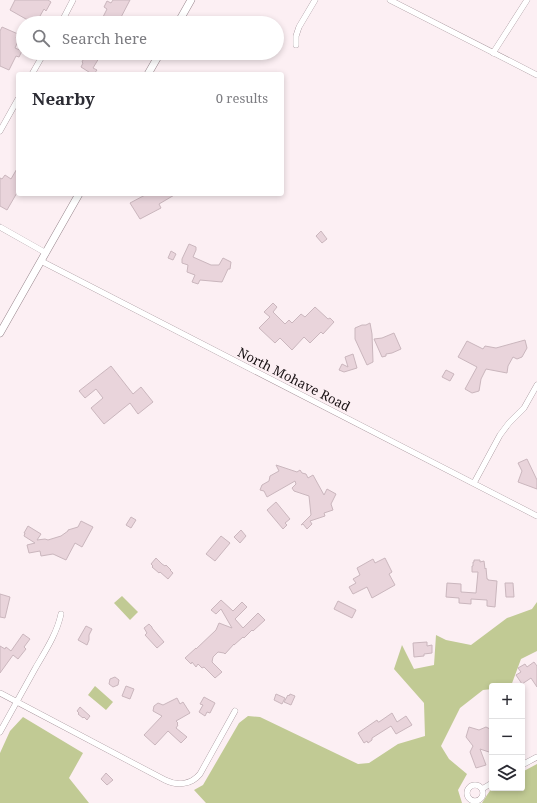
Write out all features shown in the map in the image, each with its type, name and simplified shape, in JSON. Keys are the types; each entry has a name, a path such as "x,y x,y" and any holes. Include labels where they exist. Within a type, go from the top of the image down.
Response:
{"street":[{"path":"64,16 73,0"},
{"path":"182,16 191,0"},
{"path":"296,45 296,36 299,27 315,0"},
{"path":"390,0 537,75"},
{"path":"493,53 527,0"},
{"path":"33,72 40,60"},
{"path":"149,72 156,60"},
{"path":"0,131 16,103"},
{"path":"0,333 78,196"},
{"path":"0,227 46,252"},
{"name":"North Mohave Road","path":"41,261 537,516"},
{"path":"474,483 500,435 509,423 524,408 537,385"},
{"path":"0,732 50,644 58,626 61,614"},
{"path":"0,693 165,780 181,784 193,781 200,774 235,711"},
{"path":"525,764 537,757"},
{"path":"482,789 489,785"}],"green space":[{"path":"122,596 138,612 130,620 114,603"},
{"path":"537,602 537,651 521,659 512,683 489,683 489,689 483,690 460,708 441,746 449,759 467,774 458,790 462,803 206,803 194,790 203,785 239,723 248,716 260,717 358,764 369,763 398,744 425,736 424,703 394,669 402,645 414,669 434,665 436,635 446,640 471,645 507,618 532,609"},
{"path":"95,686 113,702 106,710 88,695"},
{"path":"23,717 83,753 69,778 89,803 0,803 0,753 10,731"},
{"path":"537,764 537,803 482,803 490,791 525,791 525,770"}],"building":[{"path":"15,0 48,0 51,2 46,11 44,9 40,16 21,16 10,10"},
{"path":"113,0 130,0 122,16 104,16 107,9 104,7 107,1 111,3"},
{"path":"2,27 16,33 16,56 9,70 0,66 0,31"},
{"path":"83,60 98,60 93,68 97,70 96,72 89,72 81,67"},
{"path":"16,170 16,194 7,210 0,206 0,178 2,179 5,175 11,179"},
{"path":"143,196 173,196 159,204 161,208 140,219 130,203"},
{"path":"321,231 327,239 322,243 316,236"},
{"path":"189,244 196,247 193,257 211,265 219,265 223,258 231,262 230,269 228,269 222,282 200,280 198,284 192,282 195,275 187,272 188,265 182,263 182,259"},
{"path":"171,251 176,254 173,260 168,258"},
{"path":"273,303 277,307 273,312 285,324 289,320 292,323 301,314 305,317 315,307 328,319 330,318 334,322 323,334 321,332 310,343 304,337 292,350 280,338 275,343 259,328 270,317 264,312"},
{"path":"370,323 373,362 367,365 355,339 355,328"},
{"path":"394,333 401,349 386,354 386,356 382,357 374,339 382,338"},
{"path":"525,340 527,348 522,357 517,359 513,357 508,366 507,373 486,369 481,379 479,391 472,393 465,389 477,367 458,357 467,341 483,349 485,346 496,348"},
{"path":"353,354 357,368 344,372 339,370 342,364 348,367 345,357"},
{"path":"111,366 133,394 141,387 153,402 138,414 130,403 104,424 91,408 103,398 96,389 85,398 79,391"},
{"path":"446,370 454,374 450,381 442,377"},
{"path":"527,459 537,480 537,489 518,482 522,471 518,463"},
{"path":"276,465 297,472 300,470 302,473 306,474 308,478 313,475 324,495 327,489 336,494 331,504 333,510 324,513 325,516 310,521 312,524 307,529 303,524 301,525 311,515 309,496 294,491 292,488 296,484 295,481 267,497 264,491 260,490 262,485 269,481 270,476 279,471"},
{"path":"276,502 290,519 285,523 287,525 283,529 267,510"},
{"path":"131,517 136,520 131,528 126,525"},
{"path":"81,521 93,527 82,547 75,543 66,560 53,554 41,556 40,551 29,553 27,545 35,543 24,536 28,526 41,534 37,540 48,540 61,536 68,530 78,527"},
{"path":"241,530 246,536 240,543 234,537"},
{"path":"221,536 230,543 215,561 206,554"},
{"path":"156,558 162,564 165,566 166,565 173,573 168,579 152,567 153,566 151,564"},
{"path":"385,558 392,572 389,574 395,585 372,598 367,587 353,594 349,587 356,583 353,579 360,575 357,568 373,559 375,563"},
{"path":"474,560 480,560 480,562 484,561 487,579 497,581 495,607 487,606 487,600 471,599 471,604 459,603 459,598 446,597 447,583 461,584 461,592 476,593 478,572 472,572"},
{"path":"505,583 513,583 514,597 506,597"},
{"path":"0,594 10,597 5,618 0,617"},
{"path":"221,600 233,611 242,602 247,607 235,619 243,628 258,613 265,620 244,638 243,637 234,644 225,654 218,652 213,657 212,662 222,672 215,678 204,667 202,668 198,664 196,667 192,662 191,664 185,658 216,630 219,623 232,628 221,609 216,614 211,610"},
{"path":"338,601 356,610 352,618 334,609"},
{"path":"149,624 164,642 157,648 145,635 147,633 144,628"},
{"path":"86,626 92,629 87,645 78,640"},
{"path":"23,634 30,639 24,647 26,649 18,659 13,655 0,673 0,646 5,649 6,647 11,651"},
{"path":"427,642 427,646 432,645 432,653 414,657 413,643"},
{"path":"534,662 537,666 537,687 531,678 521,683 516,675 521,672 518,668 525,664 527,667"},
{"path":"115,677 119,680 118,685 113,687 109,684 110,679"},
{"path":"126,686 134,689 130,699 122,696"},
{"path":"276,694 285,698 282,704 274,700"},
{"path":"290,694 295,696 291,705 284,702"},
{"path":"204,697 215,703 210,713 207,712 205,716 199,712 203,705 200,704"},
{"path":"177,698 180,704 183,702 190,713 176,721 178,725 176,728 187,737 181,743 168,731 155,745 144,735 162,716 153,711 154,706 158,703 163,705"},
{"path":"80,707 90,716 87,720 78,714 79,713 77,711"},
{"path":"392,713 397,722 406,716 412,725 396,734 391,726 372,738 372,740 368,743 367,741 364,743 358,733 377,720 379,722"},
{"path":"469,727 479,730 486,727 489,728 489,752 480,749 486,765 476,768 470,752 473,746 466,737"},
{"path":"106,773 113,780 107,785 101,779"}]}
